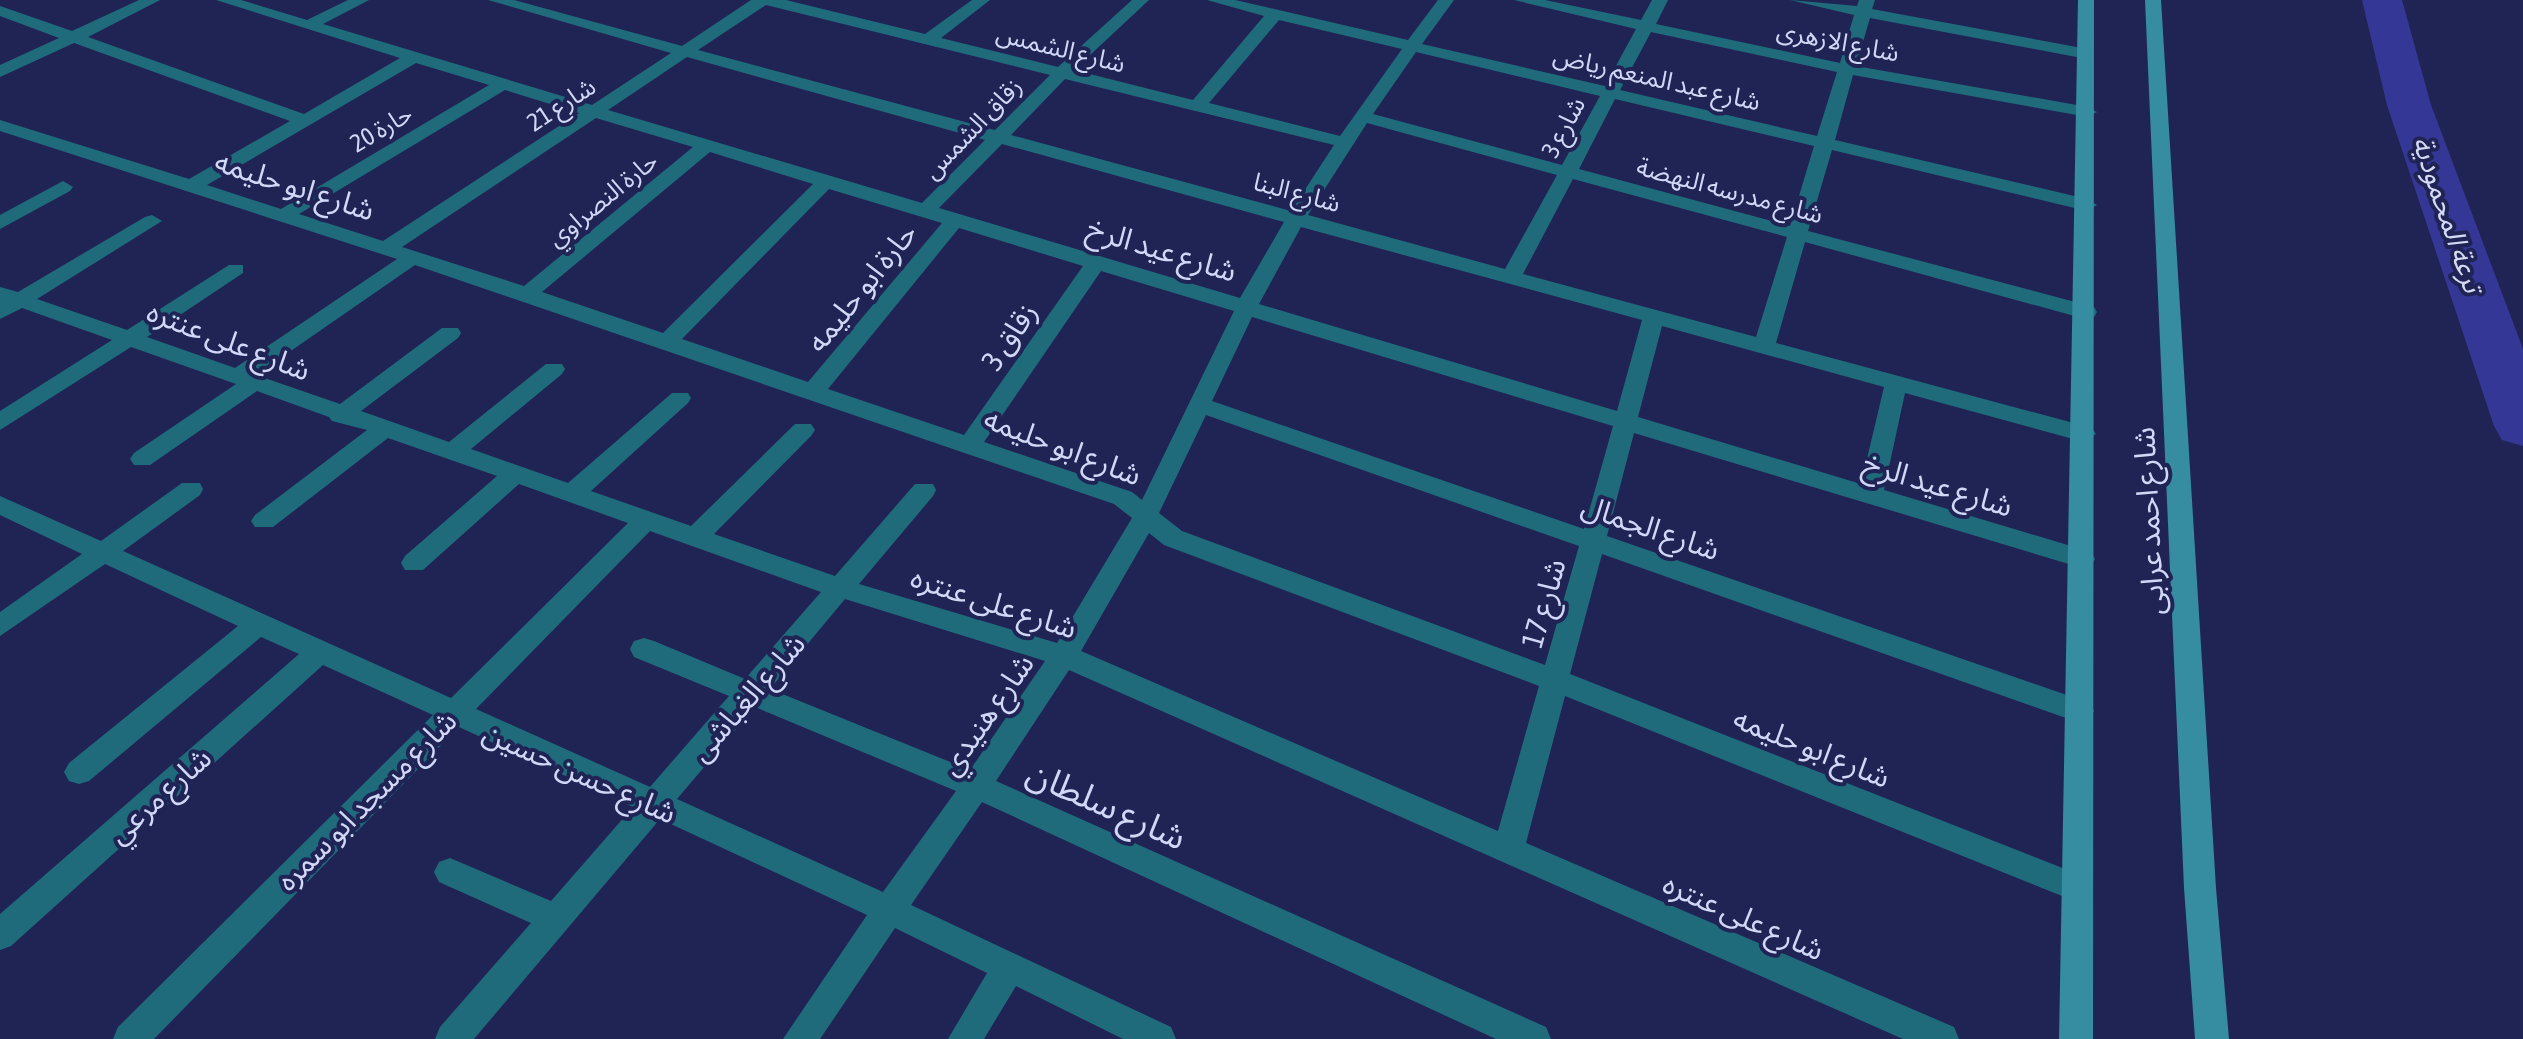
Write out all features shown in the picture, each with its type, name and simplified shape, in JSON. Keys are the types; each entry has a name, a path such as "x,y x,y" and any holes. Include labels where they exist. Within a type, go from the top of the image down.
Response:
{"main road":[{"name":"شارع احمد عرابى","path":"2076,1039 2088,112 2086,0"},
{"name":"شارع احمد عرابى","path":"2154,0 2199,869 2212,1039"}],"street":[{"path":"0,72 152,0"},
{"name":"شارع عيد الرخ","path":"224,0 2082,559"},
{"path":"309,25 361,0"},
{"name":"شارع البنا","path":"496,0 2084,434"},
{"name":"شارع 21","path":"387,248 764,0"},
{"name":"شارع الشمس","path":"764,0 1344,142"},
{"path":"810,12 827,0"},
{"path":"926,40 982,0"},
{"name":"زقاق الشمس","path":"927,210 1061,74 1141,0"},
{"name":"شارع عبد المنعم رياض","path":"1215,0 2087,205"},
{"name":"شارع هنيدي","path":"800,1039 1065,656 1146,516 1246,306 1295,218 1361,116 1446,0"},
{"name":"شارع الازهرى","path":"1522,0 1846,69 2088,112"},
{"name":"شارع 3","path":"1510,278 1660,0"},
{"path":"1798,0 1865,6 2087,54"},
{"path":"1764,348 1828,144 1865,6"},
{"path":"0,11 304,120"},
{"path":"1196,106 1275,14"},
{"path":"191,186 415,57"},
{"name":"حارة 20","path":"284,216 505,83"},
{"name":"شارع مدرسه النهضة","path":"1361,116 2086,312"},
{"name":"شارع ابو حليمه","path":"0,125 527,294 1122,498 1173,538 1555,680 2077,888"},
{"name":"حارة النصراوي","path":"527,294 709,144"},
{"path":"666,342 827,180"},
{"path":"0,222 63,187"},
{"name":"حارة ابو حليمه","path":"812,393 956,219"},
{"path":"7,301 152,221"},
{"path":"142,459 413,257"},
{"name":"زقاق 3","path":"970,444 1096,261"},
{"path":"0,422 236,270"},
{"name":"شارع على عنتره","path":"7,301 132,338 382,431 840,588 1065,656 1942,1039"},
{"name":"شارع 17","path":"1509,848 1654,317"},
{"path":"340,416 450,333"},
{"path":"452,452 554,369"},
{"path":"1872,495 1896,384"},
{"path":"572,494 680,398"},
{"name":"شارع الجمال","path":"1201,405 2080,711"},
{"path":"696,537 803,430"},
{"path":"264,521 382,431"},
{"path":"414,563 515,474"},
{"path":"0,626 191,489"},
{"name":"شارع الغباشى","path":"452,1039 924,490"},
{"name":"شارع حسن حسين","path":"0,505 317,654 887,909 1147,1036"},
{"name":"شارع مسجد ابو سمره","path":"130,1039 646,520"},
{"path":"80,772 257,625"},
{"name":"شارع سلطان","path":"644,649 976,786 1534,1039"},
{"name":"شارع مرعي","path":"0,936 317,654"},
{"path":"450,872 556,918"},
{"path":"965,1039 1008,967"}],"waterway":[{"name":"ترعة المحمودية","path":"2382,0 2409,105 2523,426"}]}
